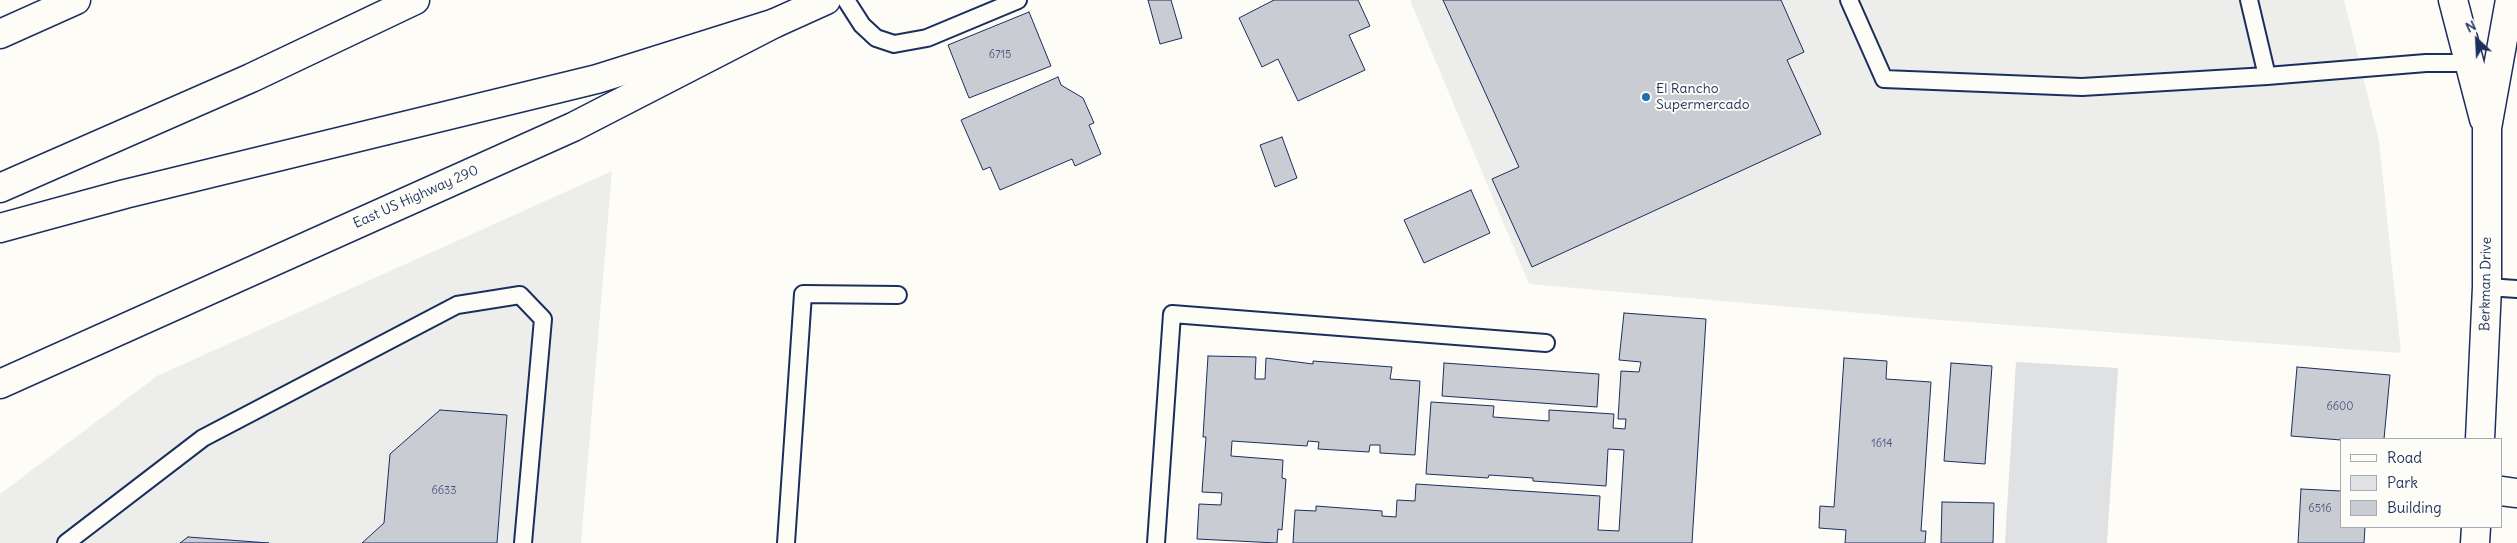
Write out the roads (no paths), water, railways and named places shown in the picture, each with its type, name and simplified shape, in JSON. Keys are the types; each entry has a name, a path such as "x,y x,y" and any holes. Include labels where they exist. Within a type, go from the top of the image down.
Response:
{"main road":[{"path":"0,34 76,0"},
{"path":"0,188 251,78 415,0"},
{"name":"East US Highway 290","path":"0,384 573,127 775,23 826,0"},
{"name":"Berkman Drive","path":"2453,0 2486,128"},
{"name":"Berkman Drive","path":"2480,438 2487,287 2486,128 2510,0"},
{"path":"0,228 126,194 597,79 775,23"},
{"path":"2502,492 2517,492"},
{"path":"2476,528 2476,543"}],"lane":[{"path":"846,0 869,32 876,38 894,44 927,38 1018,0"},
{"path":"1849,0 1884,79 2082,87 2426,64 2469,63"},
{"path":"2249,0 2267,76"},
{"path":"2487,287 2517,289"},
{"path":"786,543 803,294 898,295"},
{"path":"66,543 203,438 456,305 520,295 543,319 523,543"},
{"path":"1156,543 1172,314 1546,343"}],"place":[{"name":"El Rancho Supermercado","path":"1646,97"}]}
